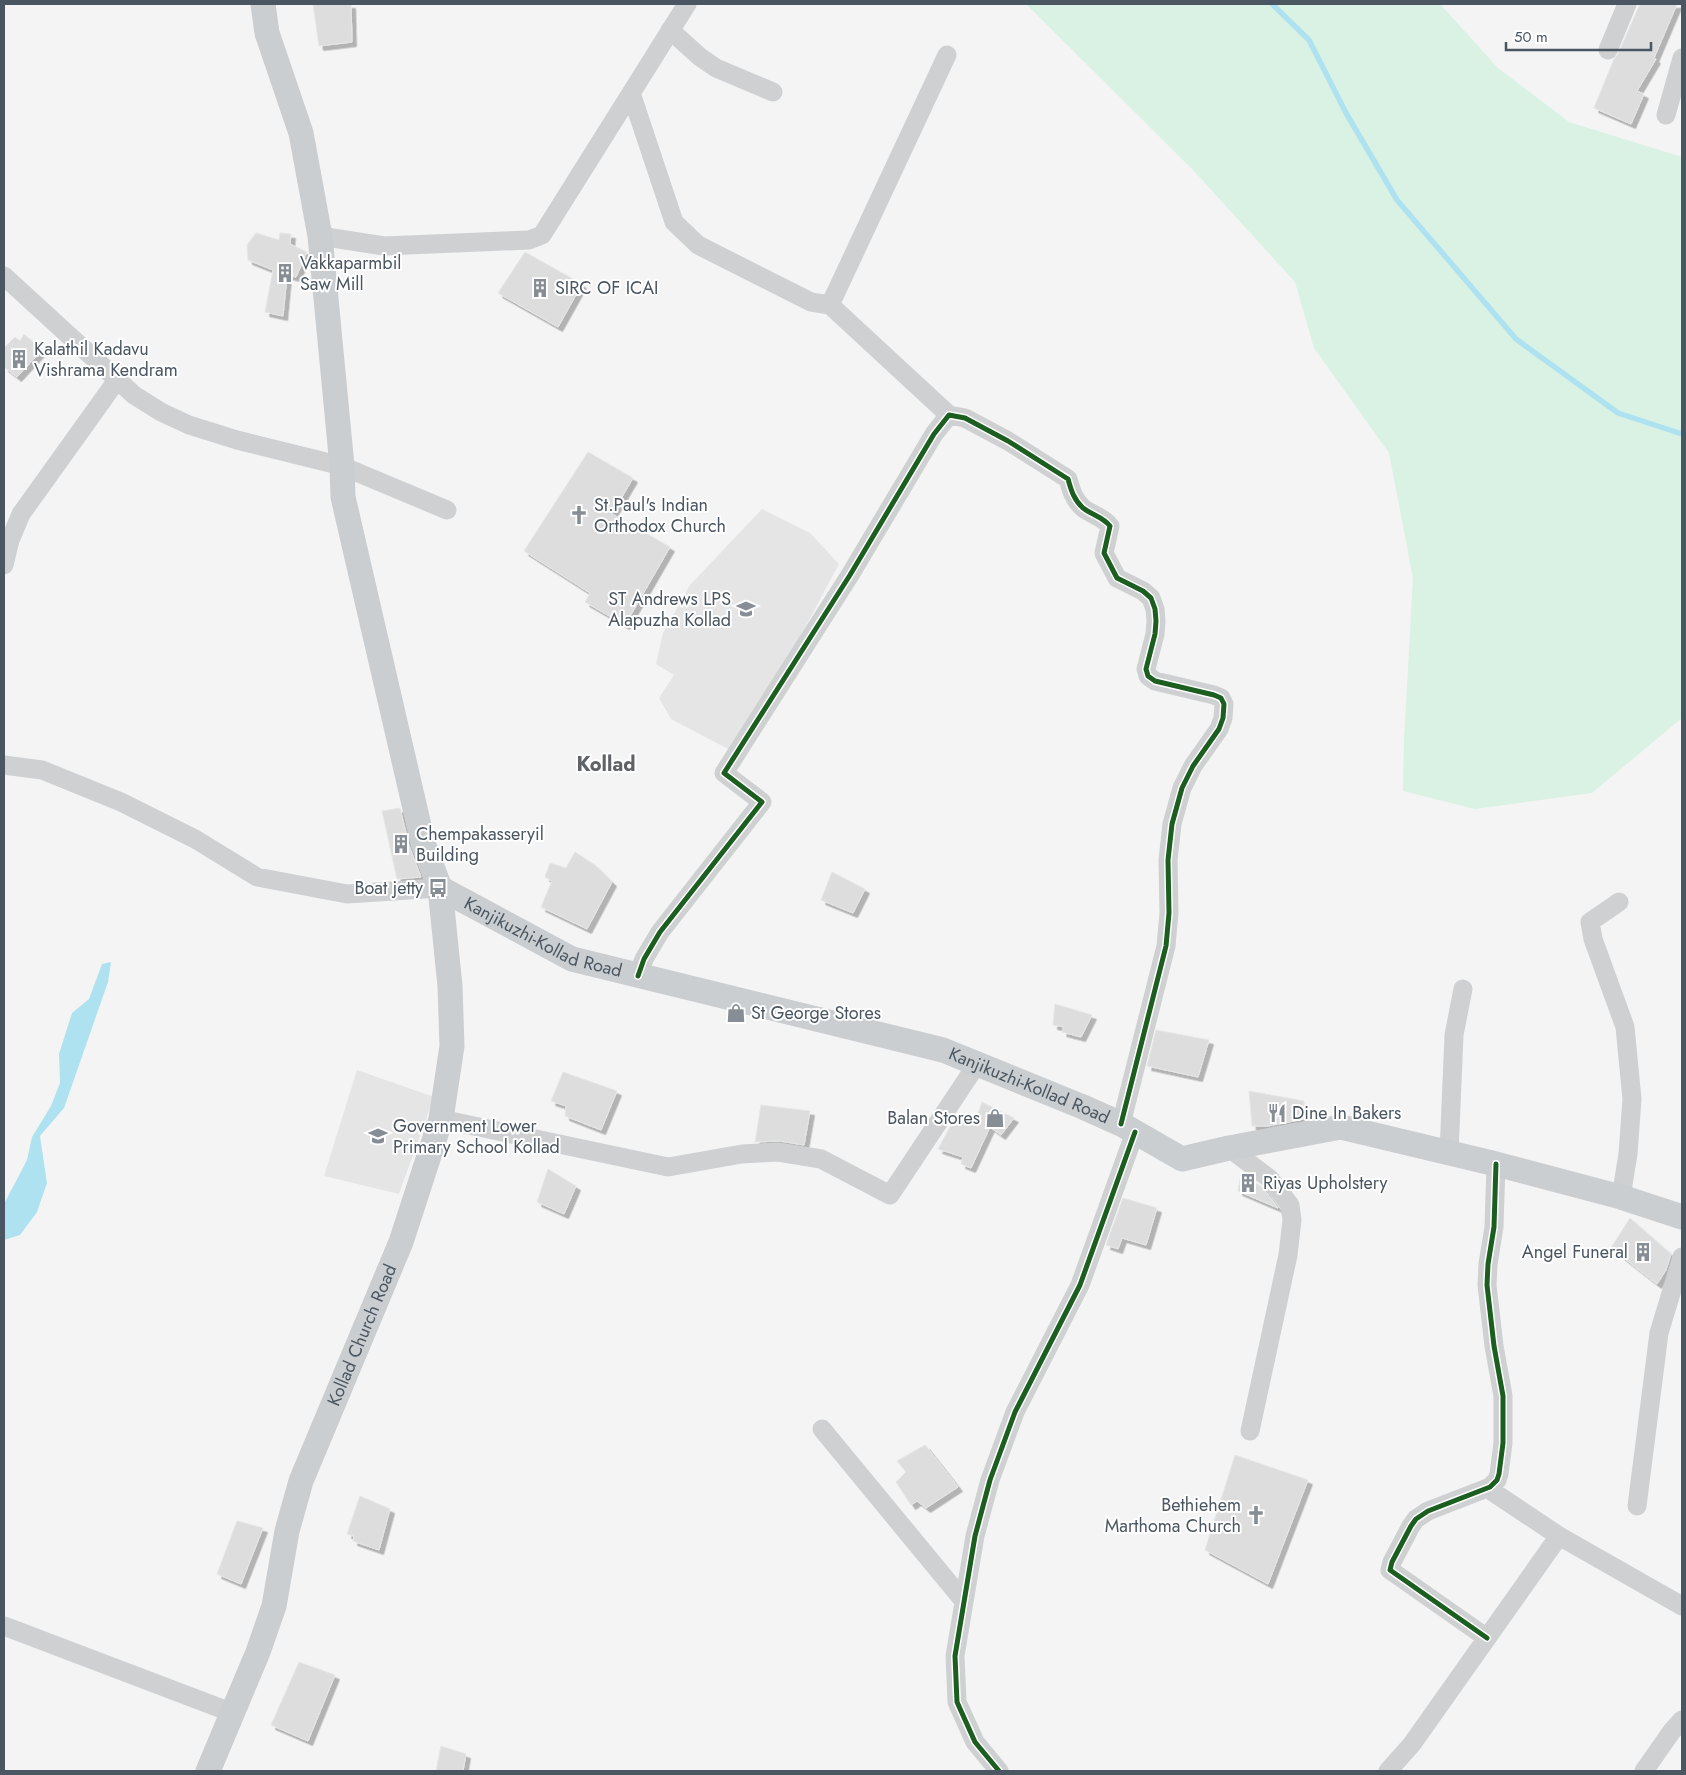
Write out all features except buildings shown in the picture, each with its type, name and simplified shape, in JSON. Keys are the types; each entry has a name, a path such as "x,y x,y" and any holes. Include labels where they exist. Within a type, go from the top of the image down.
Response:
{"main road":[{"name":"Kollad Church Road","path":"208,1771 258,1652 274,1606 286,1531 301,1481 401,1242 441,1119 452,1046 450,986 440,888 423,843 343,497 342,466 320,236 302,133 267,33 263,4"},
{"name":"Kanjikuzhi-Kollad Road","path":"440,888 572,959 943,1050 1083,1107 1128,1128 1182,1159 1341,1126 1622,1197 1682,1217"}],"street":[{"path":"320,236 384,246 529,240 542,236 687,4"},
{"path":"1608,50 1627,4"},
{"path":"670,30 700,57 716,68 773,92"},
{"path":"830,305 947,55"},
{"path":"1666,115 1682,58"},
{"path":"631,93 674,222 698,245 811,302 830,305 949,415 965,418 1008,441 1068,479 1073,496 1083,508 1104,519 1110,526 1104,553 1117,578 1143,591 1151,598 1155,609 1156,621 1155,634 1146,668 1148,676 1155,681 1214,695 1221,698 1224,704 1223,718 1219,729 1193,766 1182,788 1172,824 1168,860 1169,913 1167,938 1128,1128 1080,1285 1015,1412 993,1472 975,1536 955,1656 957,1702 975,1742 999,1771"},
{"path":"4,276 134,395 161,412 189,425 237,440 342,466 447,510"},
{"path":"4,565 10,540 21,514 117,380"},
{"path":"638,976 644,958 660,932 762,802 724,773 850,575 934,434 949,415"},
{"path":"4,764 42,770 121,802 195,839 257,877 348,894 440,888"},
{"path":"1619,902 1590,922 1593,940 1625,1027 1632,1099 1628,1154 1622,1197"},
{"path":"1449,1153 1454,1035 1463,989"},
{"path":"441,1119 668,1167 742,1154 778,1152 821,1158 890,1195 978,1064"},
{"path":"1229,1148 1270,1179 1290,1205 1292,1220 1288,1255 1250,1431"},
{"path":"1487,1638 1390,1570 1392,1562 1416,1520 1428,1511 1490,1487 1497,1480 1499,1474 1503,1443 1503,1396 1494,1346 1487,1285 1494,1219 1496,1164"},
{"path":"1637,1506 1659,1333 1682,1257"},
{"path":"822,1429 963,1600"},
{"path":"1490,1487 1493,1492 1559,1536 1682,1606"},
{"path":"1388,1771 1412,1744 1559,1536"},
{"path":"4,1626 233,1713"},
{"path":"1644,1771 1682,1720"}],"shaded area":[{"name":"ST Andrews LPS Alapuzha Kollad","path":"762,509 810,533 839,564 793,650 730,750 671,719 659,698 674,675 656,664 663,633 690,585"},
{"name":"Government Lower Primary School Kollad","path":"357,1070 434,1097 399,1194 324,1176"}],"green space":[{"path":"1026,4 1440,4 1498,68 1569,122 1682,157 1682,718 1592,793 1475,809 1403,791 1413,578 1389,453 1314,348 1295,282 1194,171"}],"water":[{"path":"111,962 108,982 64,1108 40,1136 47,1183 37,1212 20,1235 4,1240 4,1204 27,1160 32,1137 51,1106 60,1083 59,1054 72,1013 89,999 102,964"}],"waterway":[{"path":"1272,4 1309,40 1346,113 1397,200 1516,339 1618,413 1682,434"}],"cycle path":[{"path":"638,976 644,959 660,932 762,802 724,773 850,575 934,434 949,415 965,418 1008,441 1068,479 1077,502 1110,526 1104,553 1117,578 1143,591 1151,598 1155,609 1155,634 1146,669 1148,676 1155,681 1214,695 1221,698 1224,704 1223,718 1219,729 1193,766 1182,788 1172,824 1168,860 1169,913 1166,946 1121,1124"},
{"path":"999,1771 975,1742 957,1702 955,1656 975,1536 990,1480 1015,1412 1080,1285 1135,1132"},
{"path":"1487,1638 1390,1570 1392,1562 1416,1519 1428,1511 1490,1487 1497,1480 1499,1474 1503,1443 1503,1396 1494,1346 1487,1285 1488,1264 1494,1227 1496,1164"}],"place":[{"name":"Vakkaparmbil Saw Mill","path":"285,273"},
{"name":"SIRC OF ICAI","path":"540,288"},
{"name":"Kalathil Kadavu Vishrama Kendram","path":"19,359"},
{"name":"St.Paul's Indian Orthodox Church","path":"579,515"},
{"name":"ST Andrews LPS Alapuzha Kollad","path":"746,609"},
{"name":"Chempakasseryil Building","path":"401,844"},
{"name":"Boat jetty","path":"438,888"},
{"name":"St George Stores","path":"736,1013"},
{"name":"Dine In Bakers","path":"1277,1113"},
{"name":"Balan Stores","path":"995,1118"},
{"name":"Government Lower Primary School Kollad","path":"378,1136"},
{"name":"Riyas Upholstery","path":"1248,1183"},
{"name":"Angel Funeral","path":"1643,1252"},
{"name":"Bethiehem Marthoma Church","path":"1256,1515"}],"district":[{"name":"Kollad","path":"606,764"}]}
